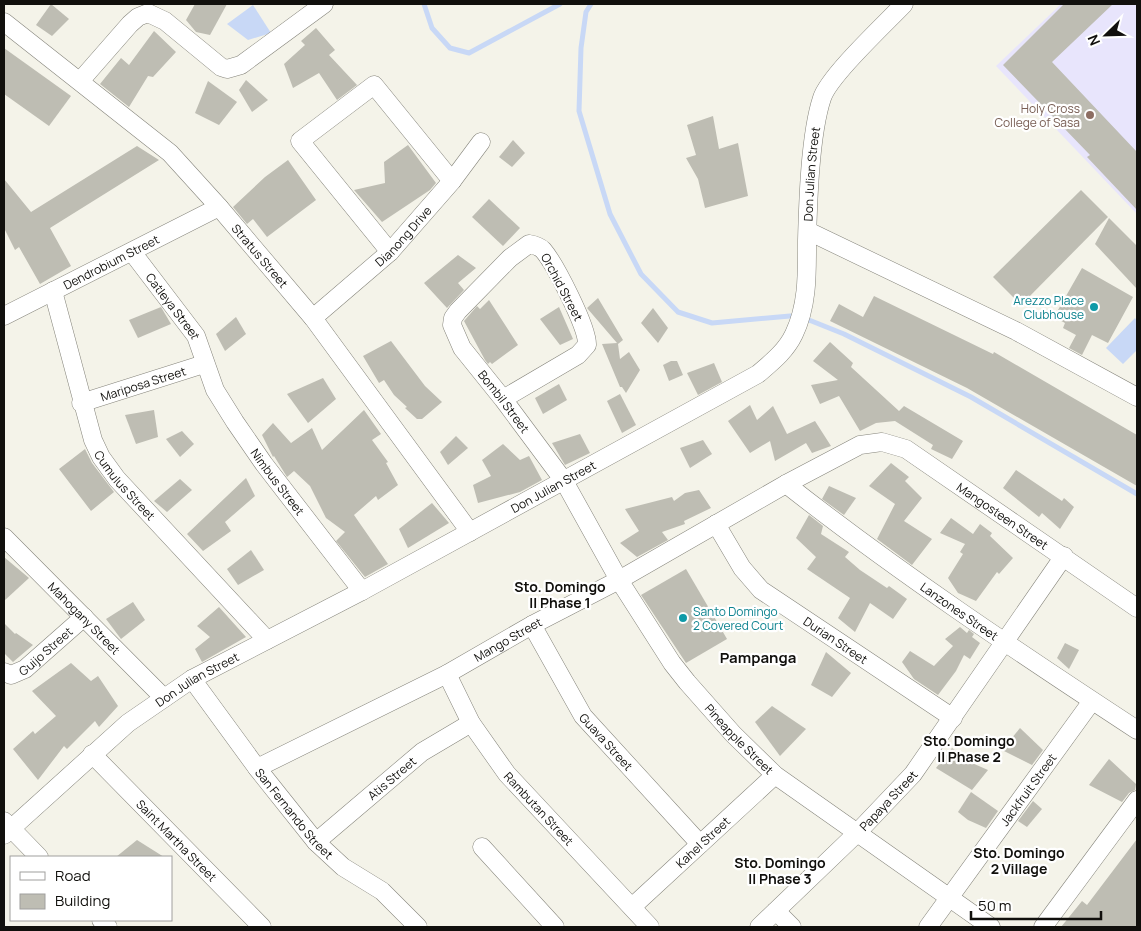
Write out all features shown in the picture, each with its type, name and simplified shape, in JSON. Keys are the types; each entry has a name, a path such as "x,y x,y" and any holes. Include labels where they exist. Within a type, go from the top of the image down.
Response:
{"street":[{"path":"81,80 130,24 138,17 148,13 165,21 221,67 227,69 241,65 324,4"},
{"name":"Don Julian Street","path":"6,828 128,723 192,679 564,481 758,374 780,355 794,335 803,309 806,286 813,153 822,95 832,80 904,4"},
{"name":"Stratus Street","path":"4,22 81,80 170,153 219,207 313,318 470,532"},
{"path":"390,252 300,141 374,85 452,180"},
{"name":"Dianong Drive","path":"313,318 390,252 452,180 481,142"},
{"name":"Dendrobium Street","path":"4,316 219,207"},
{"path":"808,231 1016,331 1136,395"},
{"name":"Orchid Street","path":"453,318 510,258 529,244 535,245 549,258 582,323 587,345 578,355 503,399"},
{"name":"Catleya Street","path":"132,252 191,328 202,348 204,364"},
{"name":"Cumulus Street","path":"53,291 81,403 92,440 101,458 117,479 267,640"},
{"name":"Bombil Street","path":"453,318 454,332 462,348 564,481"},
{"name":"Mariposa Street","path":"81,403 204,364"},
{"name":"Nimbus Street","path":"204,364 215,390 244,436 362,590"},
{"name":"Mangosteen Street","path":"860,445 882,442 906,449 1137,608"},
{"name":"Mango Street","path":"257,768 447,674 532,625 619,580 786,484 860,445"},
{"name":"Pineapple Street","path":"564,481 619,580 682,676 732,734 775,775 856,834 991,927"},
{"name":"Lanzones Street","path":"786,484 849,533 1005,642 1137,730"},
{"name":"Durian Street","path":"716,524 742,568 761,590 953,718"},
{"name":"Mahogany Street","path":"4,536 164,698"},
{"name":"Papaya Street","path":"759,927 856,834 913,774 1064,556"},
{"name":"Guijo Street","path":"4,672 11,675 25,669 84,617"},
{"name":"Guava Street","path":"532,625 583,716 700,844"},
{"name":"Rambutan Street","path":"447,674 472,722 507,774 650,927"},
{"name":"San Fernando Street","path":"192,679 257,768 316,842 343,867 382,891 418,927"},
{"name":"Jackfruit Street","path":"928,927 1092,700"},
{"name":"Atis Street","path":"316,842 422,752 472,722"},
{"name":"Saint Martha Street","path":"92,754 262,927"},
{"name":"Kahel Street","path":"632,907 775,775"},
{"path":"1043,927 1137,800"},
{"path":"6,828 39,856"},
{"path":"482,847 555,927"},
{"path":"776,911 792,927"}],"shaded area":[{"name":"Holy Cross College of Sasa","path":"1061,4 1137,4 1137,214 996,66"}],"water":[{"path":"253,5 271,33 248,40 227,24"},
{"path":"1135,318 1137,321 1137,350 1123,364 1106,348"}],"building":[{"path":"51,4 69,19 52,36 36,25"},
{"path":"195,4 227,4 210,35 196,32 186,20"},
{"path":"1064,4 1113,4 1052,62 1137,152 1137,210 1087,157 1090,155 1003,65"},
{"path":"316,28 335,50 329,55 357,85 337,100 319,73 293,88 284,64 305,45 301,41"},
{"path":"154,31 176,52 153,77 148,76 129,107 100,84 121,58 129,65"},
{"path":"4,48 71,96 49,126 4,94"},
{"path":"246,80 268,100 252,112 239,90"},
{"path":"208,81 237,102 219,125 195,113"},
{"path":"713,116 719,149 738,143 748,196 705,208 698,179 686,158 696,155 687,125"},
{"path":"513,140 525,153 512,167 499,157"},
{"path":"408,145 436,183 430,190 382,222 354,190 385,183 384,162"},
{"path":"137,146 159,160 50,228 71,266 40,284 19,247 15,250 4,228 4,179 31,212"},
{"path":"288,160 316,200 267,237 253,219 247,224 233,207 265,177"},
{"path":"1081,190 1108,217 1021,305 993,277"},
{"path":"489,199 520,228 503,246 472,217"},
{"path":"1109,218 1137,246 1137,289 1095,244"},
{"path":"458,255 476,268 458,283 464,290 447,308 424,283"},
{"name":"Arezzo Place Clubhouse","path":"1082,268 1133,297 1108,343 1092,335 1082,355 1069,348 1076,335 1063,328 1065,323 1054,317"},
{"path":"874,296 993,354 994,352 1137,435 1137,486 967,388 830,321 839,304 863,317"},
{"path":"598,298 623,340 618,344 620,359 629,352 640,370 626,393 620,387 602,344 617,343 587,308"},
{"path":"489,300 518,345 492,364 490,362 488,364 485,360 464,321 477,306 480,309"},
{"path":"161,307 171,324 138,338 129,320"},
{"path":"559,307 573,339 560,345 540,319"},
{"path":"653,308 668,328 658,343 641,323"},
{"path":"236,317 246,334 225,351 216,334"},
{"path":"391,341 425,386 442,402 422,419 417,419 405,408 407,407 394,395 384,380 379,383 363,356"},
{"path":"830,342 853,363 851,367 899,411 904,406 963,441 952,459 931,449 933,445 895,421 876,423 860,431 839,396 820,404 811,385 838,380 813,361"},
{"path":"671,361 677,361 683,375 669,381 663,365"},
{"path":"714,363 722,382 698,395 687,373"},
{"path":"323,378 336,399 308,423 287,394"},
{"path":"559,384 567,400 543,414 535,398"},
{"path":"620,394 636,425 622,433 607,401"},
{"path":"750,405 757,420 773,406 787,434 815,421 831,446 812,453 806,443 775,461 770,441 750,453 728,421"},
{"path":"154,410 158,437 136,444 125,415"},
{"path":"364,410 381,434 372,440 388,462 386,463 398,485 378,500 376,496 354,515 388,564 365,577 336,541 345,532 326,518 310,486 294,471 287,477 273,457 262,435 273,423 291,443 312,428 322,450"},
{"path":"182,431 194,444 180,457 166,439"},
{"path":"580,434 590,453 565,465 552,443"},
{"path":"456,436 468,448 448,465 440,452"},
{"path":"703,440 712,454 690,468 680,448"},
{"path":"503,444 520,460 529,456 542,480 520,492 478,503 473,485 491,476 482,460"},
{"path":"85,449 92,463 114,492 91,511 59,469"},
{"path":"891,463 909,477 905,481 922,498 904,521 932,539 912,565 877,539 895,504 869,486"},
{"path":"1016,470 1062,501 1064,498 1074,507 1060,529 1042,513 1039,517 1003,488"},
{"path":"246,478 255,496 225,522 231,531 203,551 187,534"},
{"path":"180,479 192,490 167,512 154,501"},
{"path":"829,486 856,498 844,515 822,499"},
{"path":"699,490 711,508 684,521 685,524 662,532 668,540 637,557 620,543 639,531 625,509 672,497 674,501 685,493"},
{"path":"432,503 449,523 408,548 399,529"},
{"path":"809,515 823,526 821,534 849,552 845,557 860,570 887,588 889,586 907,599 893,619 870,603 855,632 838,618 850,598 807,569 816,557 796,538"},
{"path":"951,518 973,534 980,524 992,533 990,536 1013,558 999,574 997,572 976,601 958,593 948,578 963,554 960,552 965,544 940,533"},
{"path":"251,550 264,570 238,585 227,569"},
{"path":"4,557 29,578 4,601"},
{"name":"Santo Domingo 2 Covered Court","path":"686,569 727,639 686,663 641,595"},
{"path":"133,602 145,620 121,639 106,619"},
{"path":"219,607 246,637 202,662 195,649 210,637 197,626"},
{"path":"4,623 15,634 33,645 13,662 4,653"},
{"path":"960,627 967,633 969,630 974,634 972,637 980,643 970,659 964,655 956,671 938,695 914,679 902,662 910,651 934,666 953,646 945,639"},
{"path":"1065,643 1079,650 1069,669 1057,658"},
{"path":"826,652 851,673 832,697 811,685"},
{"path":"71,663 91,681 98,676 118,706 99,727 95,721 67,749 64,746 38,780 13,749 33,731 35,734 56,716 32,691"},
{"path":"772,706 806,729 780,756 755,722"},
{"path":"1020,728 1043,750 1032,765 1002,750"},
{"path":"952,748 972,763 988,770 972,790 936,768"},
{"path":"1109,759 1136,784 1135,790 1129,793 1122,802 1089,785"},
{"path":"971,792 998,811 986,828 968,820 958,812"},
{"path":"1033,801 1042,809 1027,827 1018,821"},
{"path":"1137,839 1137,927 1061,927 1082,901 1087,905"},
{"path":"137,840 162,856 117,856"}],"waterway":[{"path":"424,4 432,28 450,48 469,53 560,4"},
{"path":"591,4 586,12 581,48 579,111 610,214 641,274 678,312 712,323 790,316"},
{"path":"809,320 844,334 971,397 1137,494"}],"place":[{"name":"Holy Cross College of Sasa","path":"1090,115"},
{"name":"Arezzo Place Clubhouse","path":"1094,307"},
{"name":"Santo Domingo 2 Covered Court","path":"683,618"}],"district":[{"name":"Sto. Domingo II Phase 1","path":"560,594"},
{"name":"Pampanga","path":"758,657"},
{"name":"Sto. Domingo II Phase 2","path":"969,748"},
{"name":"Sto. Domingo 2 Village","path":"1019,860"},
{"name":"Sto. Domingo II Phase 3","path":"780,870"}]}
